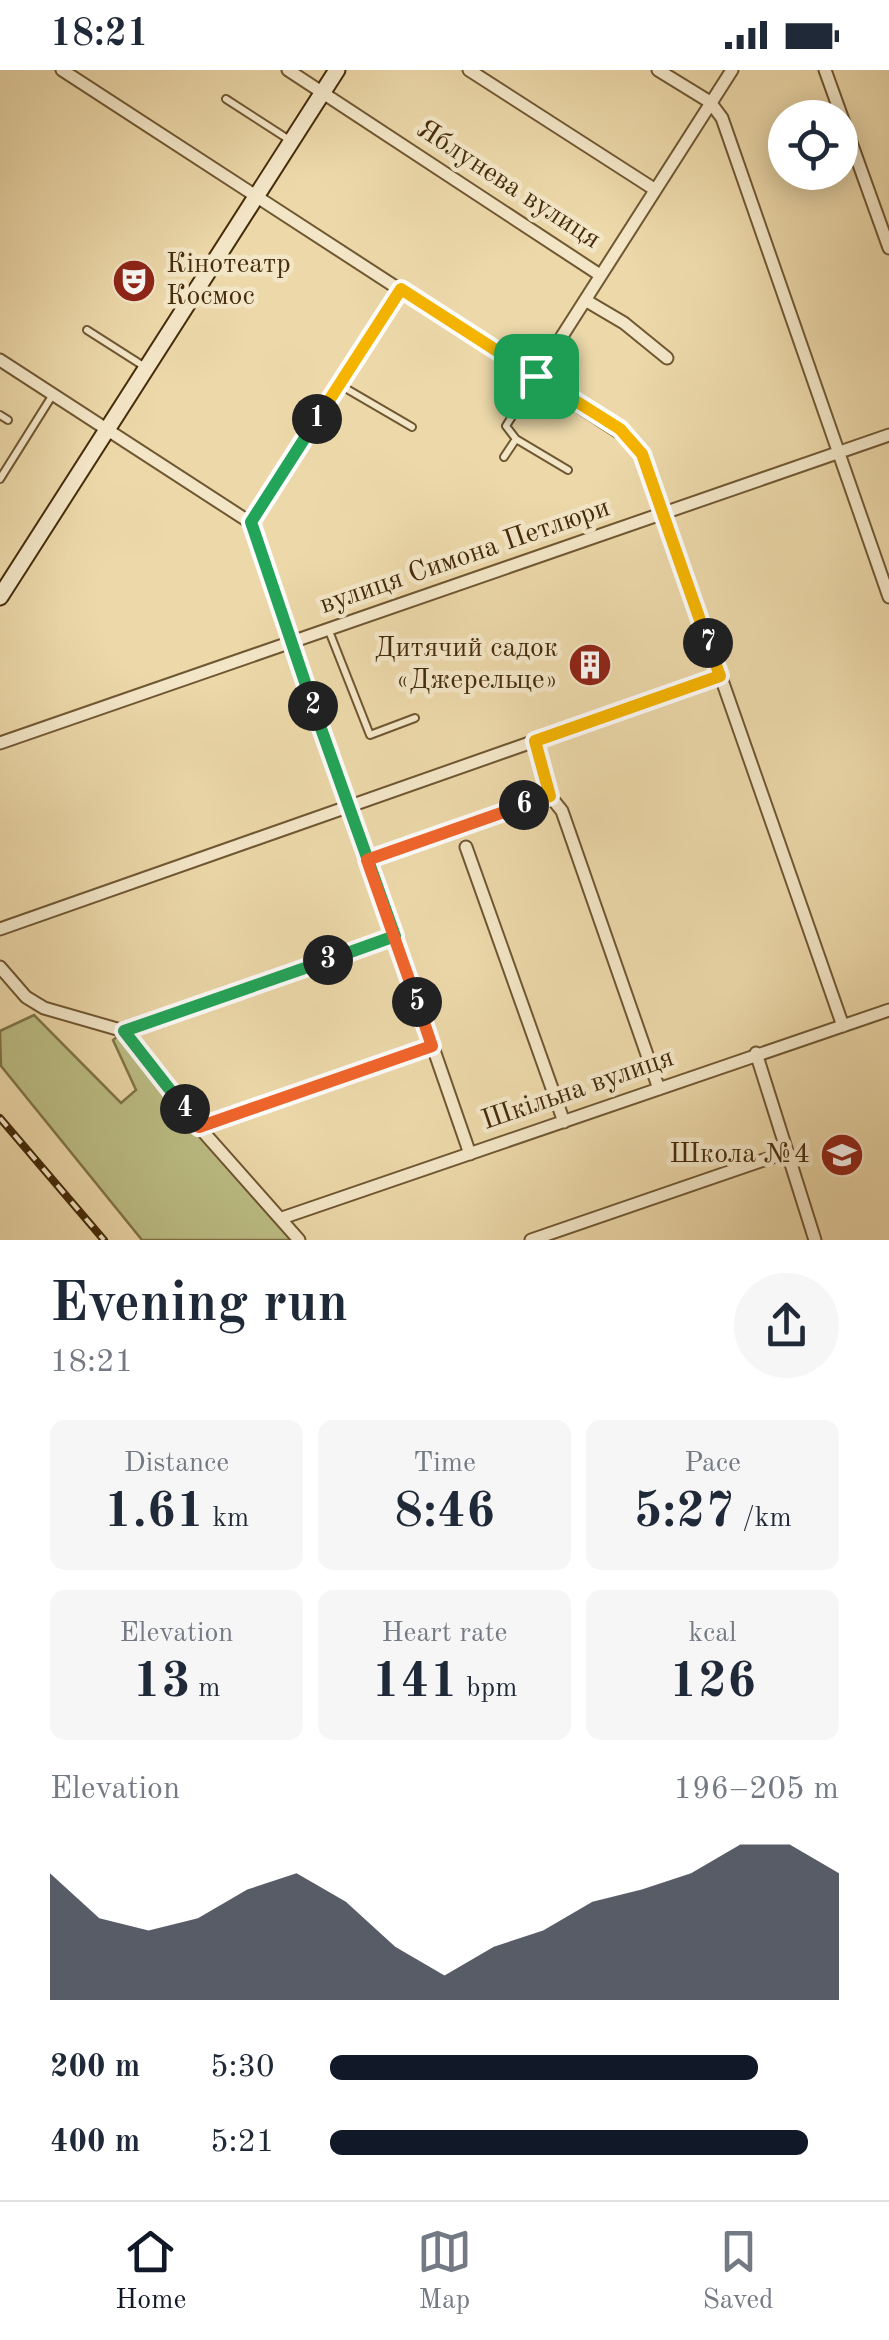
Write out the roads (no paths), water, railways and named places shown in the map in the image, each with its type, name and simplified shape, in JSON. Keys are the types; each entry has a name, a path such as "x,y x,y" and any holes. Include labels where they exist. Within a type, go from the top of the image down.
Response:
{"main road":[{"path":"0,596 5,579 107,429 336,70"}],"street":[{"path":"62,70 631,440 642,454 664,513 843,1026"},
{"name":"Яблунева вулиця","path":"288,70 600,275"},
{"path":"469,70 654,188"},
{"path":"658,70 710,102 722,118 889,597"},
{"path":"536,376 732,70"},
{"path":"826,70 889,248"},
{"path":"251,522 401,289"},
{"path":"585,300 624,323 666,358"},
{"path":"0,360 251,522 470,1154"},
{"name":"вулиця Симона Петлюри","path":"0,743 330,632 889,435"},
{"path":"0,929 720,676"},
{"path":"535,741 550,796 562,811 660,1089"},
{"path":"466,847 564,1122"},
{"path":"0,967 26,997 44,1008 124,1031 395,936"},
{"name":"Шкільна вулиця","path":"282,1218 889,1010"},
{"path":"124,1031 199,1127 299,1240"},
{"path":"199,1127 432,1046"},
{"path":"756,1053 815,1240"},
{"path":"532,1240 786,1152"}],"lane":[{"path":"226,99 291,141"},
{"path":"87,330 146,368"},
{"path":"536,376 506,426 516,439 568,470"},
{"path":"340,384 412,427"},
{"path":"0,480 54,394"},
{"path":"0,415 8,420"},
{"path":"504,457 516,439"},
{"path":"330,632 370,734 414,718"},
{"path":"367,860 550,796"}],"railway":[{"path":"0,1118 104,1240"}],"place":[{"name":"Кінотеатр Космос","path":"134,281"},
{"name":"Дитячий садок «Джерельце»","path":"590,665"},
{"name":"Школа №4","path":"842,1155"}]}
